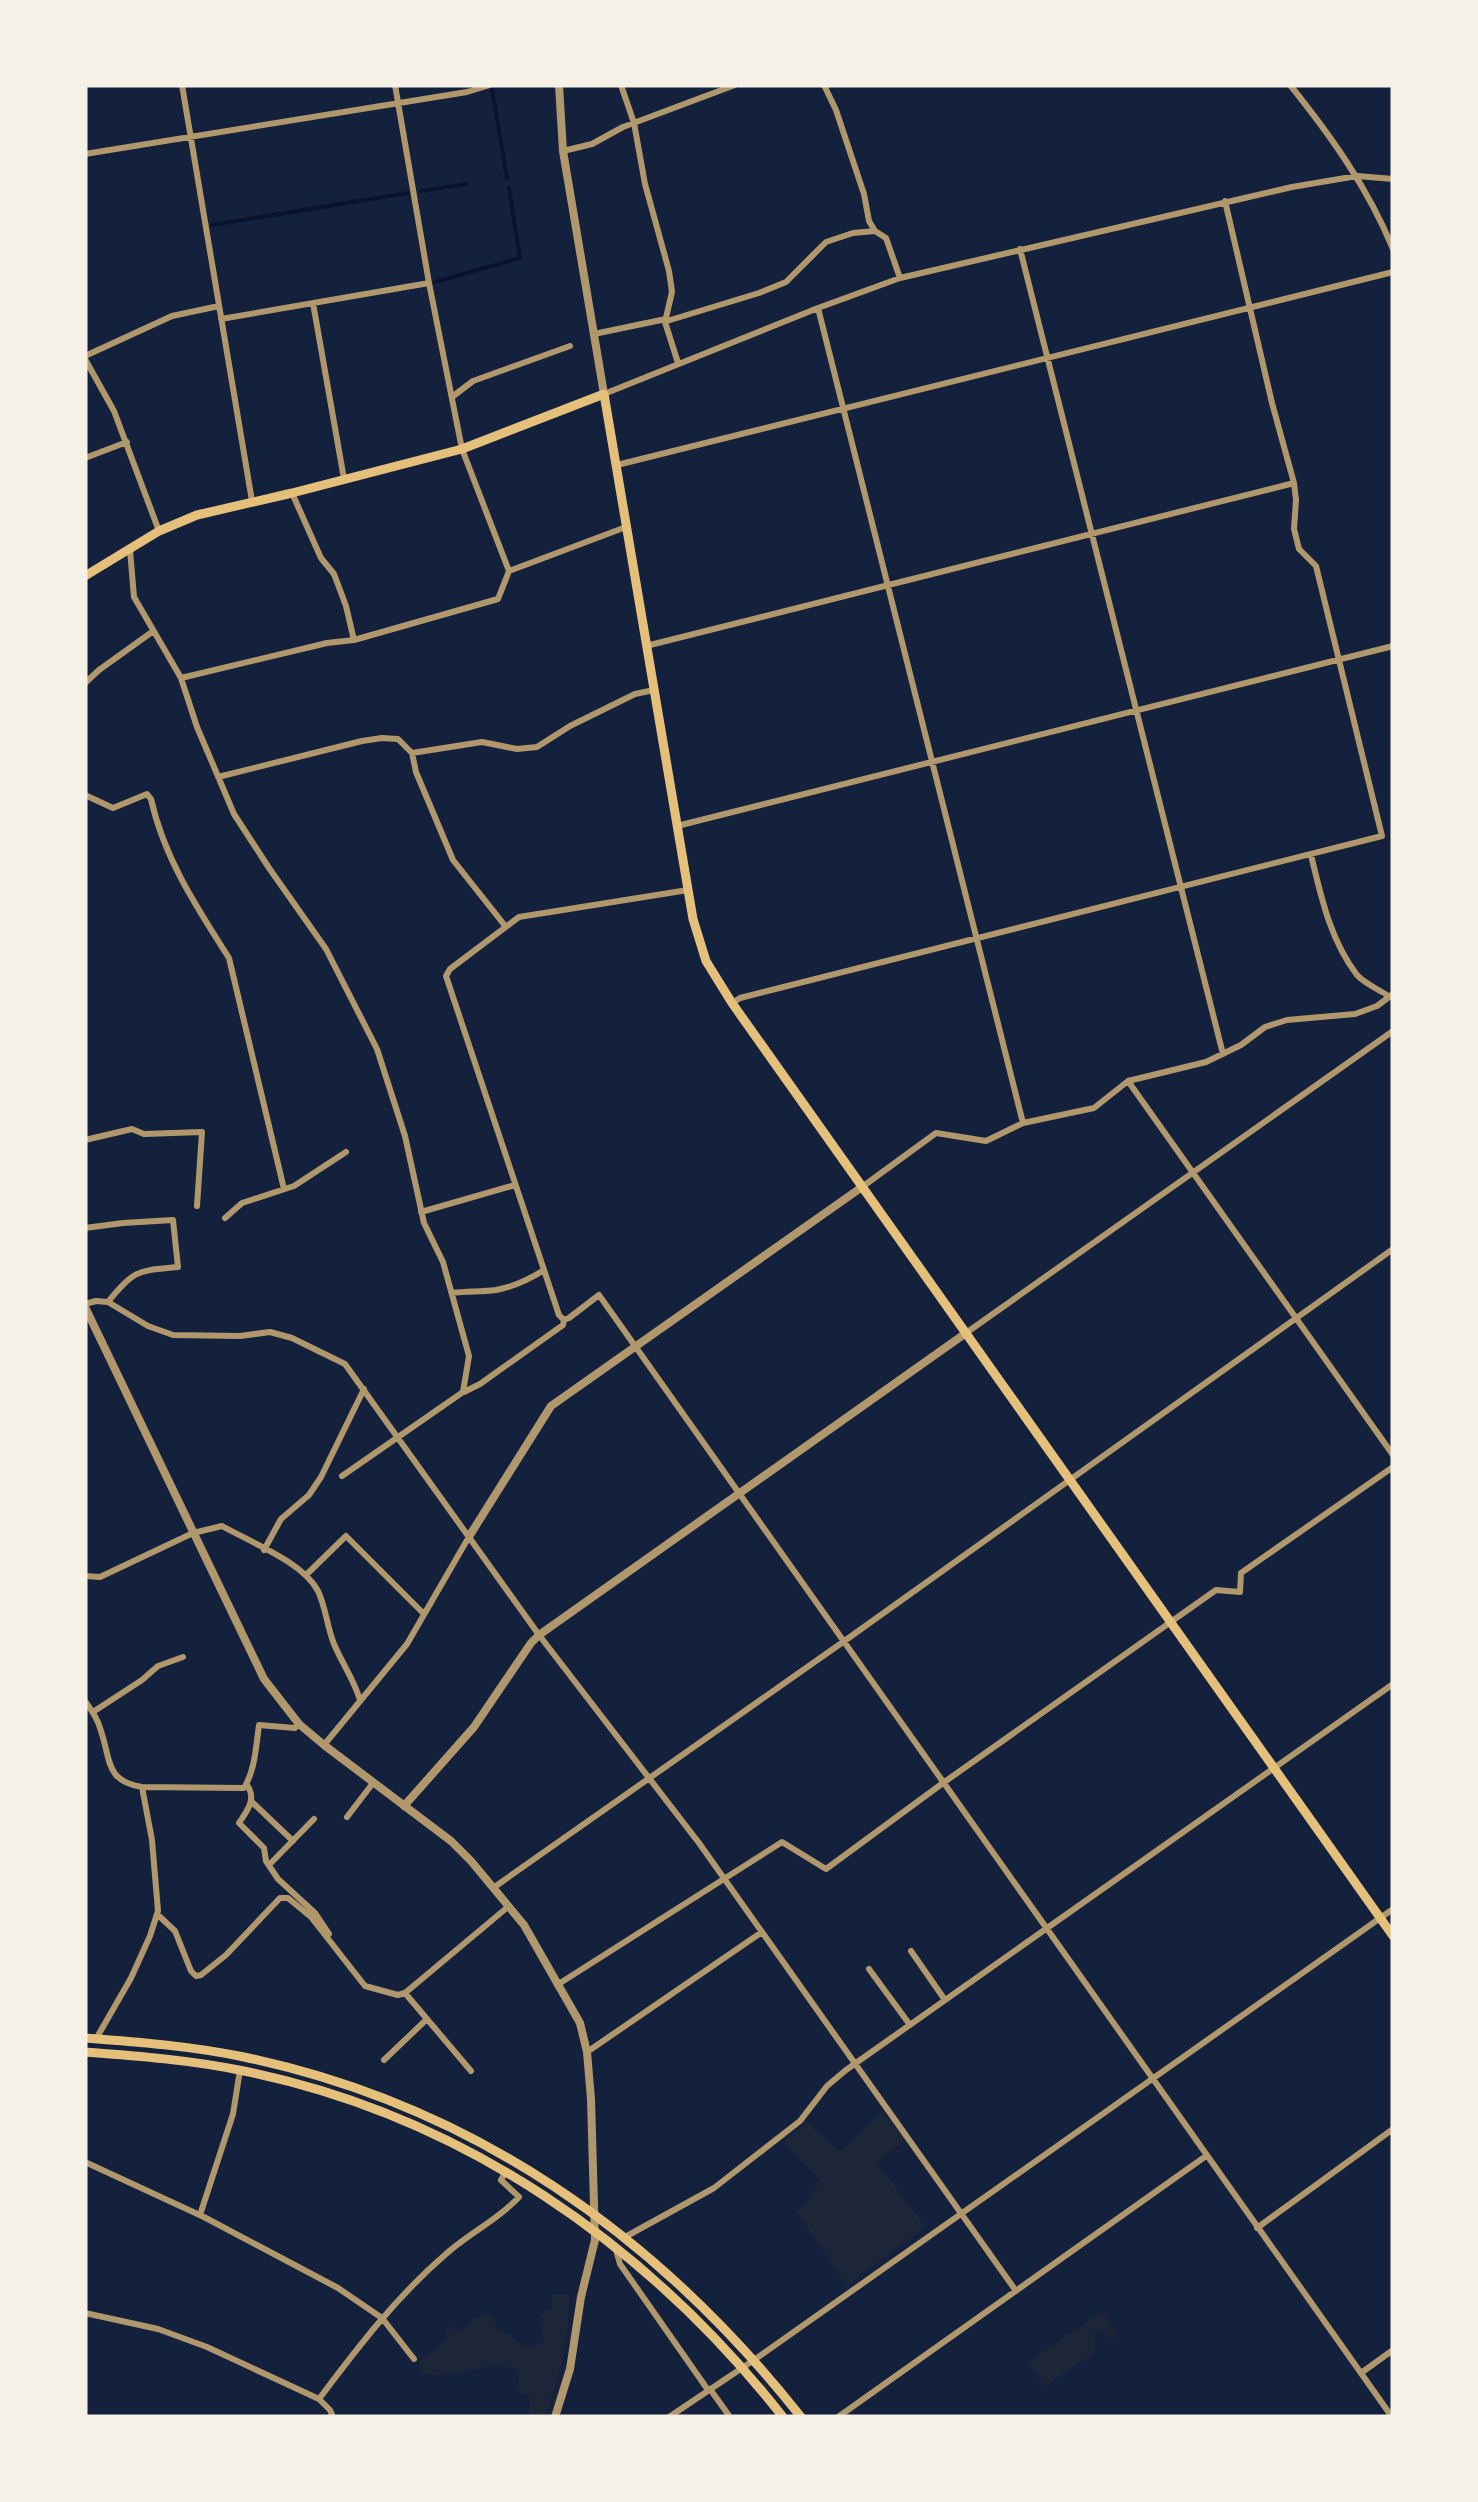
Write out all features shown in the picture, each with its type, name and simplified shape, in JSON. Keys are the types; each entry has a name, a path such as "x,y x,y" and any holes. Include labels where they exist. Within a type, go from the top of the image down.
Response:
{"main road":[{"path":"85,576 159,531 197,515 462,449 604,394 701,951 732,1003 1393,1936"},
{"path":"91,2039 148,2042 286,2067 349,2085 470,2136 545,2179 625,2237 686,2290 754,2360 801,2417"},
{"path":"85,2052 146,2056 240,2070 306,2086 453,2142 566,2209 615,2246 684,2307 784,2417"}],"street":[{"path":"182,85 252,502"},
{"path":"180,678 354,640 498,599 509,571 462,449 395,85"},
{"path":"85,154 467,92 490,85"},
{"path":"559,85 563,151 604,394 900,278 1225,200 1357,176 1393,180"},
{"path":"621,85 670,271 672,292 666,320 678,363"},
{"path":"563,151 592,144 634,123 735,85"},
{"path":"824,85 836,110 870,220 886,238 900,278"},
{"path":"1290,85 1357,176 1393,249"},
{"path":"732,1003 1382,836 1316,566 1299,549 1294,529 1294,483 1225,200"},
{"path":"594,334 666,320 759,293 786,282 826,242 876,230"},
{"path":"1020,249 1223,1054"},
{"path":"617,466 1393,272"},
{"path":"221,319 429,283"},
{"path":"313,303 344,479"},
{"path":"159,531 114,411 85,358 172,316 219,306"},
{"path":"818,308 1023,1123"},
{"path":"452,397 473,381 570,346"},
{"path":"85,458 127,442"},
{"path":"646,646 1294,483"},
{"path":"292,493 321,558 334,574 354,640"},
{"path":"509,571 626,527"},
{"path":"130,548 134,597 180,678 234,814 326,949 377,1049 404,1136 421,1212 443,1262 469,1356 463,1392"},
{"path":"85,682 152,632"},
{"path":"677,826 1393,646"},
{"path":"412,753 482,742 517,749 537,747 635,694 654,690"},
{"path":"218,777 382,738 398,739 412,753 452,860 506,928"},
{"path":"85,795 113,808 147,794 151,800 162,842 229,958 284,1189"},
{"path":"324,1745 406,1644 552,1406 936,1134 986,1140 1023,1123 1094,1108 1128,1081 1206,1062 1265,1027 1287,1020 1355,1014 1392,996 1359,978 1343,952 1328,923 1311,855"},
{"path":"564,1320 559,1315 446,976 519,917 688,890"},
{"path":"404,1806 474,1727 539,1635 1393,1031"},
{"path":"1128,1081 1393,1455"},
{"path":"85,1140 132,1129 144,1134 202,1132 198,1206"},
{"path":"225,1218 242,1203 294,1186 346,1152"},
{"path":"421,1212 515,1185"},
{"path":"85,1228 172,1220 178,1266 132,1274 108,1302"},
{"path":"494,1888 1393,1249"},
{"path":"452,1293 494,1290 530,1279 544,1270"},
{"path":"342,1476 480,1384 599,1296 1392,2417"},
{"path":"555,2417 570,2369 594,2240 587,2052 580,2023 535,1941 451,1841 324,1745 300,1724 264,1679 85,1307 96,1301 108,1302 173,1336 270,1332 292,1338 345,1364 539,1635 724,1879 1016,2291"},
{"path":"264,1550 281,1520 321,1477 364,1389"},
{"path":"557,1984 782,1842 826,1868 1216,1590 1240,1592 1241,1573 1393,1467"},
{"path":"85,1576 100,1577 193,1533 222,1526 306,1575 318,1591 333,1642 360,1700"},
{"path":"306,1575 346,1536 424,1614"},
{"path":"93,1712 158,1666 183,1657"},
{"path":"625,2237 714,2188 800,2121 827,2086 855,2064 1393,1684"},
{"path":"85,1701 103,1736 114,1773 126,1784 142,1786 244,1788 253,1768 259,1725 295,1728 300,1724"},
{"path":"347,1817 373,1782"},
{"path":"91,2039 131,1978 157,1914 152,1840 142,1786"},
{"path":"246,1786 251,1801 239,1823 264,1848 266,1862 278,1879 323,1922 332,1942"},
{"path":"251,1801 292,1841"},
{"path":"269,1865 314,1819"},
{"path":"157,1914 175,1932 190,1971 196,1976 226,1955 280,1898 288,1898 311,1917 365,1986 398,1995 508,1906"},
{"path":"669,2417 1393,1909"},
{"path":"587,2052 762,1932"},
{"path":"912,1951 946,2000"},
{"path":"869,1968 910,2025"},
{"path":"405,1993 471,2071"},
{"path":"384,2060 427,2019"},
{"path":"200,2215 233,2114 240,2070"},
{"path":"1257,2228 1393,2129"},
{"path":"838,2417 1206,2156"},
{"path":"85,2162 200,2215 338,2288 382,2318 414,2359"},
{"path":"319,2398 382,2318 442,2256 512,2205 518,2197 501,2180 506,2172"},
{"path":"615,2246 620,2264 730,2417"},
{"path":"85,2313 158,2329 207,2347 319,2398 333,2417"},
{"path":"1361,2373 1393,2350"}],"shaded area":[{"path":"883,2112 906,2140 877,2162 926,2227 847,2285 797,2213 820,2181 784,2142 807,2122 839,2152"},
{"path":"552,2294 569,2294 569,2309 563,2356 545,2417 529,2417 530,2397 519,2391 519,2370 496,2364 462,2373 422,2376 418,2369 423,2357 449,2338 444,2330 450,2326 457,2332 482,2314 492,2314 496,2327 527,2347 544,2342 540,2315 552,2308"},
{"path":"1102,2311 1118,2334 1114,2339 1095,2329 1095,2352 1045,2387 1028,2362"}],"waterway":[{"path":"492,89 507,178"},
{"path":"421,191 467,184"},
{"path":"435,282 520,258 509,188"},
{"path":"212,225 408,193"}]}
